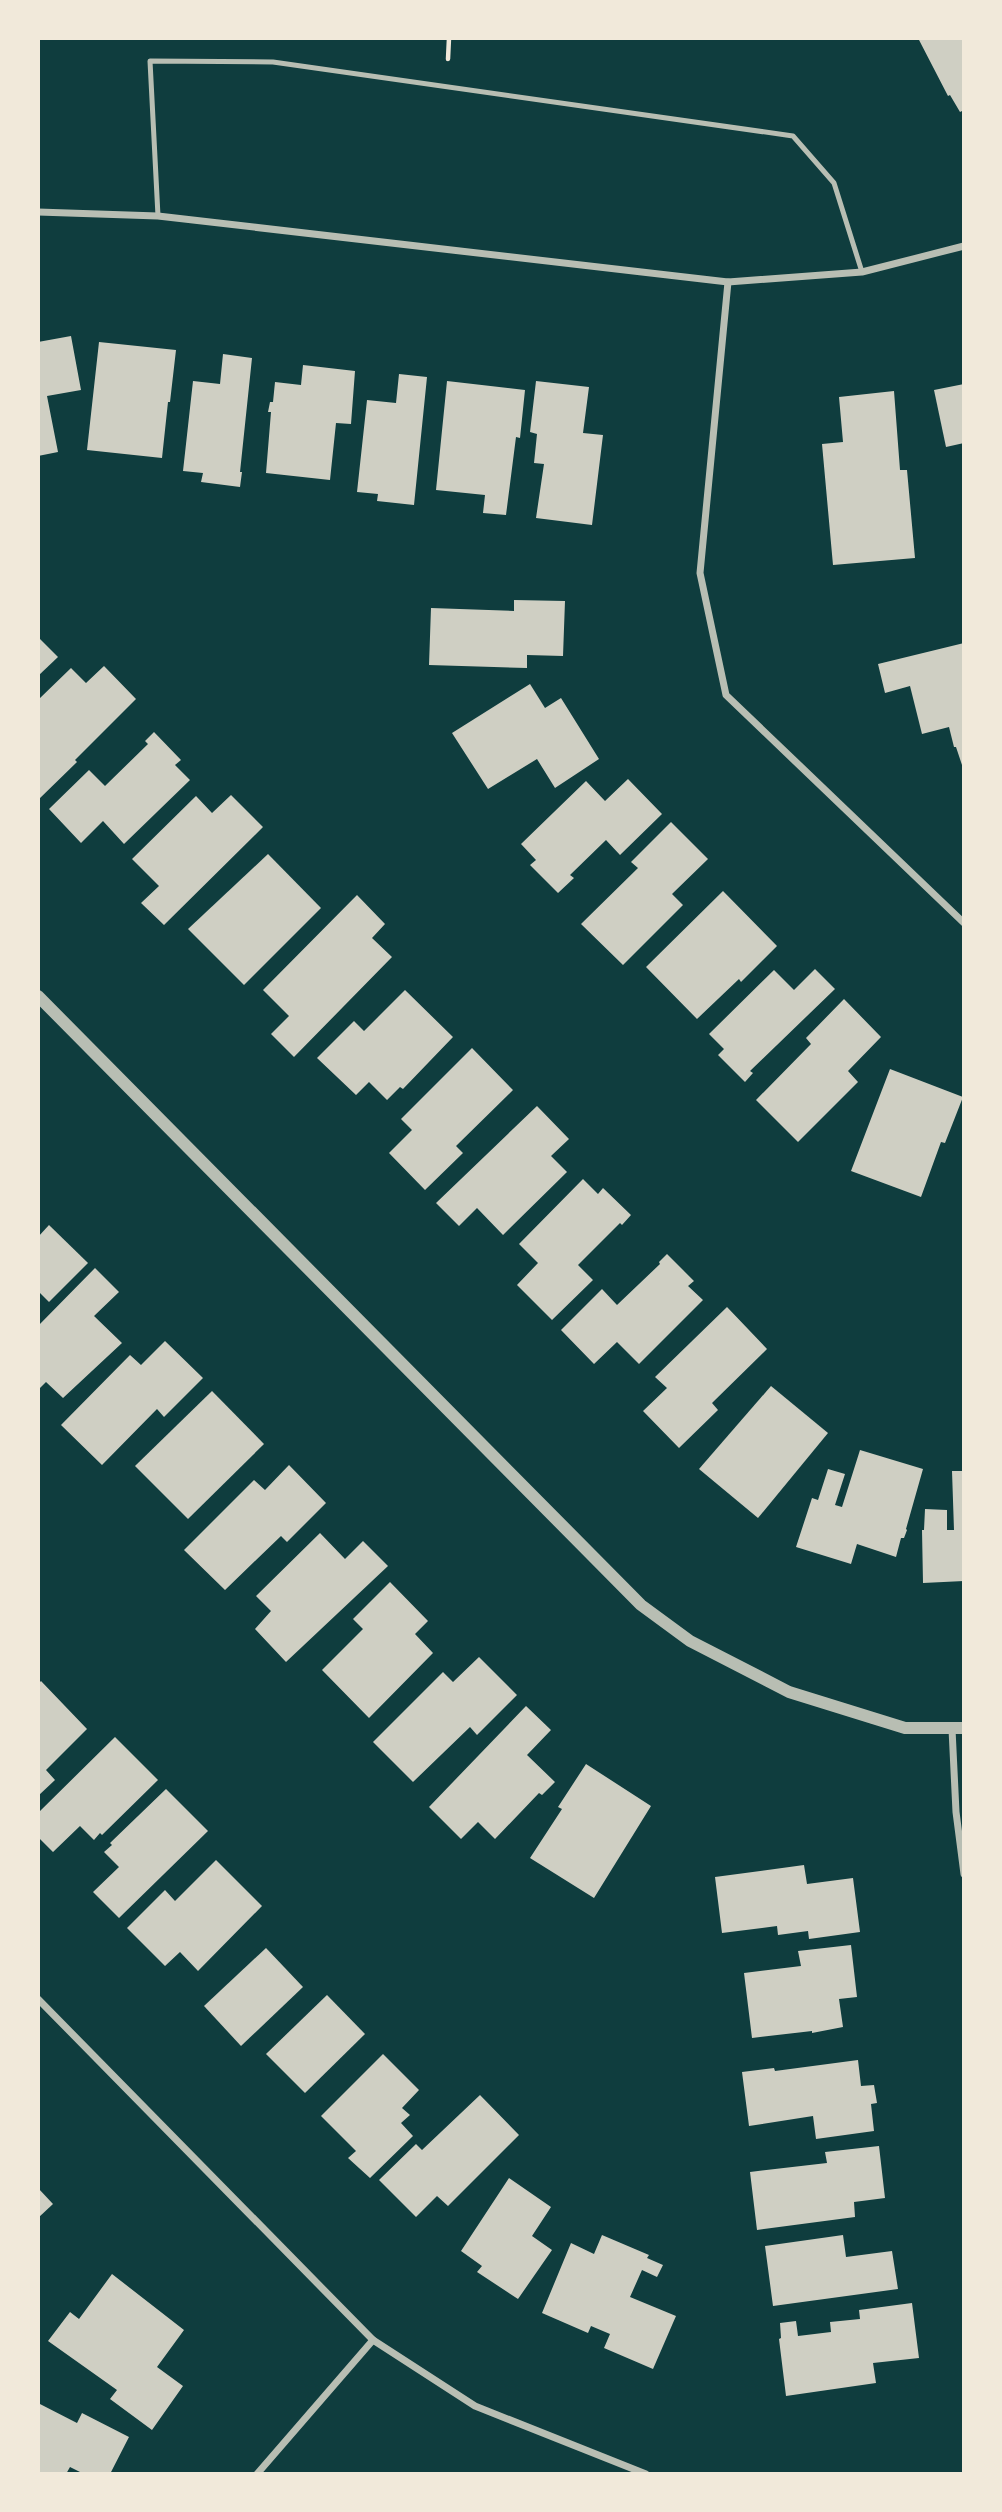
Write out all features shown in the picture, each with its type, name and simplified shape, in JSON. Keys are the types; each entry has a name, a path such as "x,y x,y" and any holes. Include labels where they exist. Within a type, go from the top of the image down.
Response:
{"street":[{"path":"38,212 158,216 727,282 862,272 964,246"},
{"path":"727,282 700,573 726,695 964,923"},
{"path":"38,996 641,1605 690,1641 789,1692 905,1728 958,1729 956,1812 964,1874"},
{"path":"38,1999 373,2340 475,2406 646,2473"},
{"path":"257,2473 373,2340"}],"lane":[{"path":"158,216 150,61 273,62 793,136 834,183 862,272"}],"building":[{"path":"918,38 964,38 964,110 960,112 950,95 948,96"},
{"path":"71,336 81,390 47,396 58,452 38,456 38,342"},
{"path":"99,342 176,350 162,458 87,450"},
{"path":"223,354 252,358 240,487 201,482 203,473 183,471 193,381 220,384"},
{"path":"303,365 355,371 351,424 336,423 330,480 266,473 271,412 268,412 270,402 273,402 275,382 301,385"},
{"path":"399,374 427,377 414,505 377,501 378,494 357,492 367,400 396,403"},
{"path":"447,381 525,390 520,438 516,437 506,515 483,513 485,495 436,490"},
{"path":"536,381 589,387 583,433 603,435 592,525 536,518 544,464 534,463 537,434 530,432"},
{"path":"964,384 964,443 946,447 934,390"},
{"path":"894,391 900,470 907,470 915,558 833,565 822,444 843,442 839,397"},
{"path":"514,600 565,601 563,656 527,655 527,668 429,665 431,608 514,611"},
{"path":"38,637 58,657 38,676"},
{"path":"964,643 963,768 949,727 922,734 910,686 885,693 878,664"},
{"path":"104,666 136,699 38,800 38,700 71,668 86,683"},
{"path":"530,684 545,708 561,698 599,759 555,788 537,759 488,789 452,733"},
{"path":"154,732 181,760 175,765 190,780 124,844 103,821 81,843 49,809 89,770 105,786 148,744 145,741"},
{"path":"628,779 662,814 620,855 606,840 570,875 574,878 558,893 530,865 536,860 521,844 586,781 605,801"},
{"path":"231,795 263,827 164,925 141,903 159,886 132,859 196,796 212,813"},
{"path":"671,822 708,859 672,894 683,905 623,965 581,924 638,868 631,862"},
{"path":"268,854 321,908 244,985 188,929"},
{"path":"723,891 777,946 741,982 739,979 697,1019 646,967"},
{"path":"357,895 385,924 372,938 392,957 294,1057 271,1034 289,1016 263,990"},
{"path":"815,969 835,989 750,1071 753,1073 745,1082 718,1055 724,1049 709,1034 774,970 794,990"},
{"path":"405,990 453,1037 403,1089 400,1087 387,1100 369,1082 356,1095 317,1058 354,1021 364,1031"},
{"path":"844,999 881,1037 848,1071 858,1082 798,1142 756,1100 811,1044 806,1038"},
{"path":"472,1048 513,1090 456,1146 463,1153 425,1190 389,1153 412,1130 401,1119"},
{"path":"890,1069 963,1097 945,1143 941,1142 921,1197 851,1171"},
{"path":"537,1106 569,1139 551,1156 567,1172 503,1235 477,1208 459,1226 436,1203"},
{"path":"583,1179 598,1194 603,1188 631,1215 578,1265 593,1280 552,1320 517,1285 538,1263 519,1244"},
{"path":"49,1225 88,1263 49,1302 38,1291 38,1237"},
{"path":"667,1254 694,1281 688,1286 703,1300 639,1364 617,1342 594,1364 561,1330 602,1289 617,1305"},
{"path":"95,1268 119,1292 94,1316 122,1343 63,1398 46,1382 38,1390 38,1326"},
{"path":"727,1307 767,1349 712,1403 718,1410 679,1448 643,1411 667,1388 655,1377"},
{"path":"165,1341 203,1378 164,1417 157,1409 102,1465 61,1425 130,1355 141,1365"},
{"path":"771,1386 828,1433 758,1518 699,1469"},
{"path":"212,1391 264,1444 188,1519 135,1466"},
{"path":"860,1450 923,1469 907,1530 904,1538 901,1538 896,1557 857,1544 851,1564 796,1547 812,1498 818,1500 828,1469 845,1474 835,1505 842,1507"},
{"path":"289,1465 326,1503 287,1542 281,1536 225,1590 184,1550 254,1480 265,1490"},
{"path":"952,1471 964,1471 964,1581 923,1583 922,1530 925,1509 947,1510 947,1530 954,1530"},
{"path":"320,1533 345,1559 363,1541 388,1566 286,1662 255,1629 271,1611 256,1596"},
{"path":"390,1582 428,1621 415,1634 433,1653 369,1718 322,1670 363,1629 353,1619"},
{"path":"479,1657 517,1695 477,1735 470,1727 413,1782 373,1742 443,1672 453,1682"},
{"path":"41,1681 87,1729 46,1770 55,1780 38,1796 38,1684"},
{"path":"526,1706 551,1730 527,1755 555,1782 542,1795 539,1793 495,1839 478,1822 461,1839 429,1807"},
{"path":"115,1737 158,1780 102,1835 100,1833 94,1840 80,1826 53,1852 38,1837 38,1813"},
{"path":"586,1764 651,1806 594,1898 530,1858 562,1809 558,1807"},
{"path":"166,1789 208,1831 119,1918 93,1892 119,1867 104,1852"},
{"path":"216,1860 262,1906 198,1971 180,1952 165,1966 127,1928 165,1890 175,1901"},
{"path":"804,1865 807,1884 853,1878 860,1932 809,1939 808,1931 778,1935 777,1926 722,1933 715,1877"},
{"path":"851,1945 857,1997 839,1999 843,2027 812,2033 752,2038 744,1973 801,1966 798,1951"},
{"path":"266,1948 303,1987 241,2046 204,2006"},
{"path":"327,1995 365,2034 305,2093 266,2054"},
{"path":"383,2054 419,2090 402,2108 410,2115 401,2123 413,2136 370,2178 348,2158 356,2151 321,2116"},
{"path":"858,2060 861,2086 874,2085 877,2103 871,2104 874,2131 816,2139 813,2116 749,2126 742,2072 774,2068 775,2071"},
{"path":"480,2095 519,2135 448,2206 437,2196 416,2217 379,2180 416,2144 422,2150"},
{"path":"879,2146 885,2198 854,2202 855,2217 757,2230 750,2172 827,2163 825,2152"},
{"path":"509,2178 551,2207 532,2236 552,2250 518,2299 477,2272 482,2266 461,2251"},
{"path":"38,2188 53,2204 38,2218"},
{"path":"602,2235 649,2255 647,2258 663,2265 657,2277 642,2270 630,2297 676,2316 653,2369 604,2348 610,2334 591,2326 588,2333 542,2313 571,2243 594,2254"},
{"path":"843,2235 846,2257 892,2251 898,2289 773,2306 765,2246"},
{"path":"112,2274 184,2330 157,2367 183,2386 152,2430 110,2399 117,2390 48,2341 70,2312 79,2319"},
{"path":"912,2303 919,2358 873,2363 876,2383 786,2396 779,2339 780,2323 796,2321 798,2336 831,2332 830,2322 860,2319 859,2310"},
{"path":"38,2403 77,2423 82,2413 129,2437 110,2474 84,2474 70,2467 66,2474 38,2474"}]}
